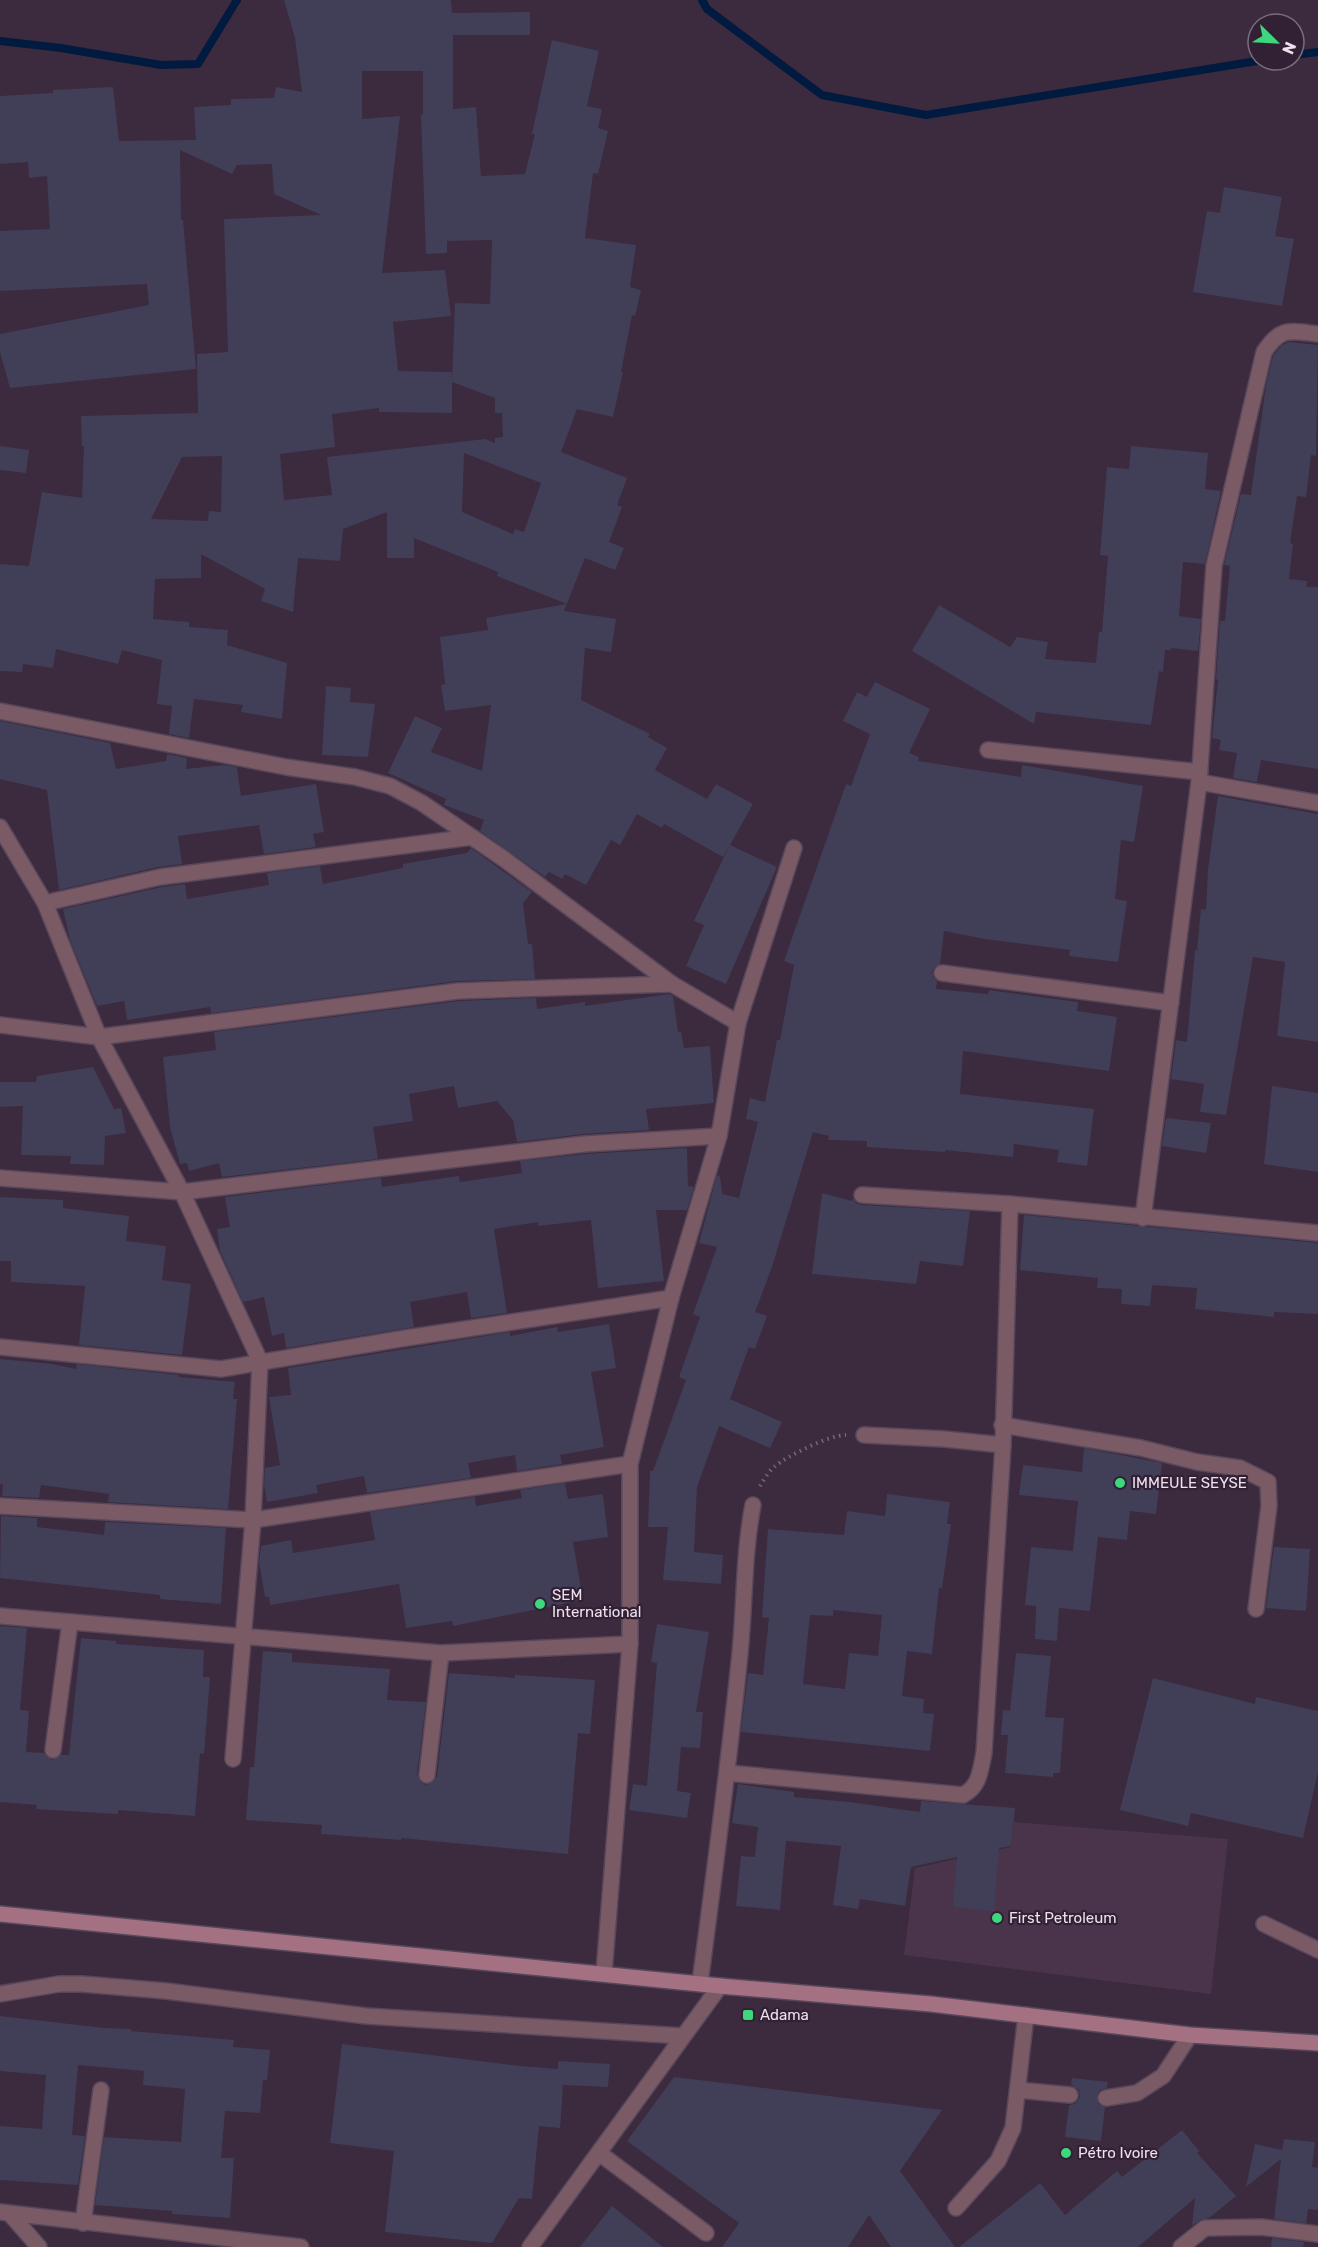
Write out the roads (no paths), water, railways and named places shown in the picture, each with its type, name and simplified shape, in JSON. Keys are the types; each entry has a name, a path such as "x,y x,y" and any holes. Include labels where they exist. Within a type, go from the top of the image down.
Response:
{"main road":[{"path":"0,1914 720,1986 931,2004 1190,2035 1318,2043"}],"street":[{"path":"1143,1218 1200,777 1214,566 1264,352 1274,338 1286,330 1318,334"},
{"path":"0,711 286,767 355,777 390,786 422,803 472,837 672,984 738,1023"},
{"path":"988,750 1200,777 1318,803"},
{"path":"0,827 45,903 99,1036 182,1192 260,1361 253,1521 233,1759"},
{"path":"45,903 160,877 472,837"},
{"path":"604,1973 630,1644 630,1464 671,1298 718,1136 738,1023 794,848"},
{"path":"942,973 1171,1003"},
{"path":"0,1025 99,1036 458,991 672,984"},
{"path":"0,1178 182,1192 584,1144 718,1136"},
{"path":"862,1195 1010,1204 1318,1233"},
{"path":"728,1773 963,1795 973,1789 979,1779 984,1753 1003,1445 1010,1204"},
{"path":"0,1347 220,1369 671,1298"},
{"path":"1002,1425 1141,1448 1197,1462 1240,1468 1268,1482 1269,1506 1256,1609"},
{"path":"864,1435 1003,1445"},
{"path":"0,1506 253,1521 630,1464"},
{"path":"700,1983 728,1773 744,1614 747,1532 753,1505"},
{"path":"0,1616 441,1653 630,1644"},
{"path":"53,1750 70,1622"},
{"path":"427,1775 441,1653"},
{"path":"1264,1924 1318,1950"},
{"path":"0,1994 59,1984 82,1984 166,1991 366,2016 683,2036"},
{"path":"530,2247 720,1986"},
{"path":"956,2208 998,2161 1013,2128 1026,2015"},
{"path":"1106,2098 1137,2093 1163,2076 1190,2035"},
{"path":"83,2223 101,2090"},
{"path":"1018,2090 1070,2095"},
{"path":"599,2153 706,2233"},
{"path":"5,2213 301,2247"},
{"path":"5,2213 39,2247"},
{"path":"1180,2247 1205,2228 1261,2227 1318,2234"}],"waterway":[{"path":"0,41 61,48 161,65 198,64 237,0"},
{"path":"702,0 707,9 822,95 926,115 1246,63"},
{"path":"1306,54 1318,52"}],"place":[{"name":"IMMEULE SEYSE","path":"1120,1483"},
{"name":"SEM International","path":"540,1604"},
{"name":"First Petroleum","path":"997,1918"},
{"name":"Adama","path":"748,2015"},
{"name":"Pétro Ivoire","path":"1066,2153"}]}
